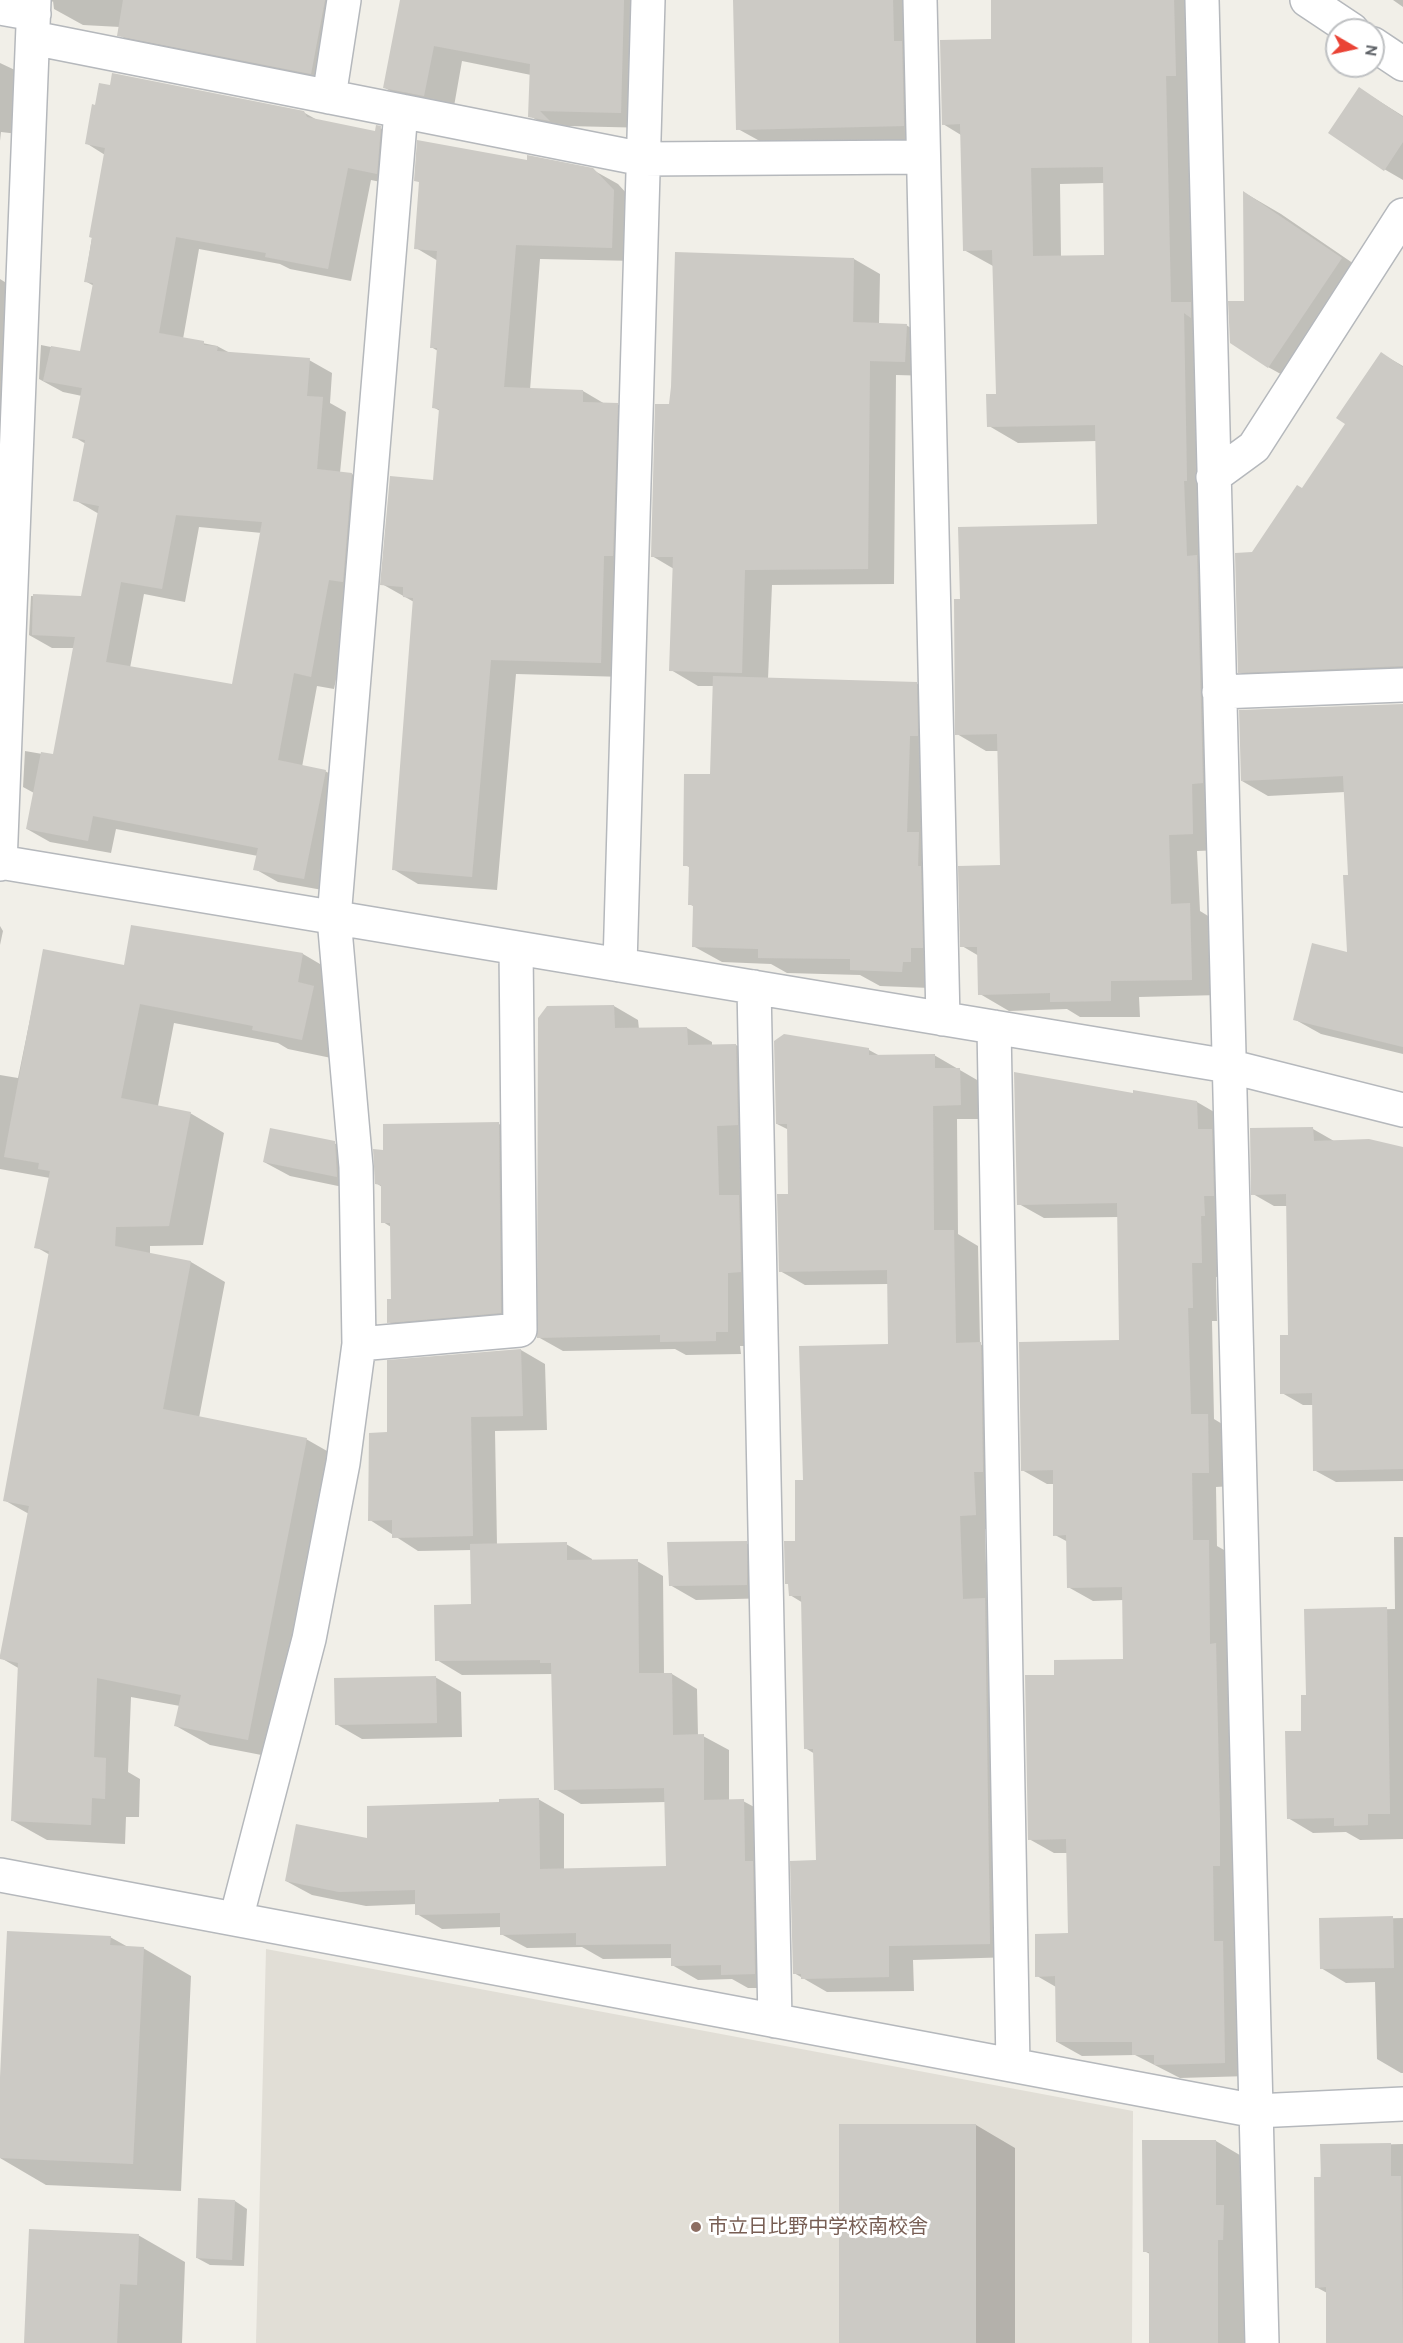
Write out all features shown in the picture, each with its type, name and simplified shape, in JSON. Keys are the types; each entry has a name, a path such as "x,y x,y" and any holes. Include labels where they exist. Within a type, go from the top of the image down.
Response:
{"street":[{"path":"329,97 344,0"},
{"path":"620,965 648,0"},
{"path":"920,0 943,1018"},
{"path":"1202,0 1262,2343"},
{"path":"1307,0 1334,18"},
{"path":"0,8 329,97 643,159 923,158"},
{"path":"34,17 0,863 1228,1066 1403,1110"},
{"path":"1385,52 1403,64"},
{"path":"236,1919 309,1639 343,1462 359,1344 356,1167 334,918 401,111"},
{"path":"1214,477 1254,447 1403,215"},
{"path":"1218,692 1403,685"},
{"path":"359,1344 520,1330 516,948"},
{"path":"754,987 775,2021"},
{"path":"993,1027 1013,2065"},
{"path":"0,1875 1256,2111 1403,2104"}],"shaded area":[{"name":"市立日比野中学校南校舎","path":"266,1949 1133,2111 1132,2343 256,2343"}],"building":[{"path":"123,0 325,0 311,74 117,36"},
{"path":"400,0 624,0 621,113 540,111 550,121 528,117 530,64 434,46 424,96 383,88"},
{"path":"733,0 893,0 894,41 902,41 904,126 736,130"},
{"path":"991,0 1174,0 1176,76 1166,76 1171,302 1191,302 1191,318 1184,313 1187,481 1184,481 1187,556 1197,555 1203,783 1192,784 1193,834 1169,835 1171,904 1190,903 1192,980 1111,981 1111,1001 1050,1002 1050,993 978,995 977,947 960,947 958,866 1000,865 997,734 955,735 954,599 960,599 958,527 1097,524 1095,425 987,427 986,394 996,394 992,250 963,251 960,124 942,125 940,40 991,39","holes":["1103,167 1104,255 1033,256 1031,168"]},
{"path":"112,73 304,111 307,117 375,131 376,125 381,126 377,174 348,168 328,269 265,257 266,253 176,237 159,333 204,341 204,345 218,346 217,351 310,358 307,396 323,397 317,469 352,473 343,582 329,580 311,677 294,673 278,760 326,770 304,879 253,870 258,848 93,816 88,841 26,829 41,752 53,754 75,637 32,635 33,594 81,596 99,506 73,501 85,440 72,438 82,388 43,381 51,346 80,351 93,283 84,282 92,238 89,237 105,148 85,144 92,104 95,105 99,83 110,85","holes":["176,515 262,522 232,684 106,662 121,582 162,589"]},
{"path":"1359,87 1403,117 1403,142 1384,171 1328,133"},
{"path":"417,140 527,160 527,155 593,168 614,190 612,248 516,245 504,387 583,390 583,402 618,403 613,556 604,556 601,663 491,660 472,877 392,870 413,598 403,597 403,587 380,585 390,476 433,480 439,409 432,408 437,348 430,348 437,251 414,249 419,182 414,181"},
{"path":"1243,191 1342,258 1268,368 1230,343 1228,301 1244,301"},
{"path":"675,252 854,258 853,322 907,324 905,362 870,361 868,569 745,570 742,673 669,671 673,557 651,557 655,404 669,404"},
{"path":"1381,352 1403,367 1403,666 1238,673 1235,553 1252,552 1297,485 1302,488 1345,424 1336,418"},
{"path":"713,676 917,682 918,736 910,736 907,832 919,832 918,866 921,866 923,948 911,948 911,962 903,962 902,972 850,970 850,959 758,958 758,949 692,947 693,905 688,905 689,866 683,866 684,774 710,774"},
{"path":"1403,704 1403,1047 1293,1020 1312,943 1347,952 1343,875 1348,875 1343,776 1241,781 1239,710"},
{"path":"131,925 303,953 298,982 314,986 302,1040 252,1030 253,1026 140,1004 121,1098 191,1112 169,1226 116,1227 115,1246 191,1261 163,1409 307,1438 248,1740 174,1726 181,1695 97,1678 94,1757 106,1758 105,1799 92,1798 91,1825 11,1821 18,1663 0,1659 0,1655 29,1506 3,1501 49,1251 34,1248 50,1171 38,1169 39,1163 4,1157 43,949 124,965"},
{"path":"614,1005 615,1028 687,1027 688,1045 736,1044 738,1125 717,1126 719,1195 739,1195 741,1272 728,1273 728,1332 716,1332 716,1341 660,1342 660,1335 537,1338 538,1018 547,1006"},
{"path":"784,1034 869,1048 869,1055 935,1054 935,1068 960,1068 961,1105 933,1106 934,1230 954,1230 956,1343 981,1342 983,1472 974,1472 976,1515 960,1516 963,1599 985,1598 990,1944 889,1946 889,1977 801,1979 801,1974 793,1974 790,1861 816,1860 813,1749 804,1749 801,1596 789,1596 788,1584 785,1584 784,1541 795,1541 795,1480 803,1480 799,1346 888,1344 887,1270 779,1272 777,1194 788,1194 787,1124 776,1124 774,1041"},
{"path":"1014,1072 1133,1093 1133,1090 1197,1101 1198,1129 1212,1129 1214,1196 1204,1196 1205,1216 1201,1216 1202,1263 1192,1263 1193,1308 1188,1308 1191,1414 1208,1414 1209,1473 1192,1473 1193,1540 1209,1540 1210,1644 1216,1643 1220,1866 1213,1866 1214,1941 1223,1941 1225,2063 1154,2065 1154,2055 1132,2055 1132,2042 1056,2042 1055,1976 1035,1977 1035,1934 1068,1933 1066,1839 1028,1840 1025,1675 1054,1675 1054,1660 1123,1659 1122,1587 1067,1588 1066,1535 1053,1536 1053,1470 1021,1471 1019,1342 1119,1340 1117,1203 1017,1205"},
{"path":"499,1122 501,1313 387,1323 387,1299 391,1299 390,1223 381,1223 381,1185 375,1184 373,1149 383,1150 383,1124"},
{"path":"1313,1127 1314,1141 1369,1139 1403,1147 1403,1469 1313,1471 1312,1393 1280,1394 1280,1335 1288,1335 1286,1194 1251,1195 1250,1128"},
{"path":"270,1128 335,1141 337,1177 263,1162"},
{"path":"521,1349 523,1416 471,1417 473,1536 392,1538 392,1520 368,1521 369,1433 387,1432 387,1360"},
{"path":"747,1541 747,1585 669,1586 667,1542"},
{"path":"567,1542 567,1560 638,1559 639,1673 672,1673 673,1735 704,1734 704,1800 744,1799 745,1861 753,1861 755,1974 721,1975 721,1965 671,1966 671,1944 576,1945 576,1933 500,1935 500,1913 415,1915 415,1890 339,1892 285,1881 296,1824 367,1838 367,1806 499,1802 499,1799 539,1798 540,1869 666,1866 664,1788 554,1790 551,1663 540,1663 540,1660 435,1661 434,1605 471,1604 470,1544"},
{"path":"1387,1607 1390,1814 1368,1814 1368,1825 1334,1826 1334,1818 1287,1819 1285,1731 1301,1731 1301,1695 1306,1695 1304,1609"},
{"path":"436,1676 437,1723 335,1725 334,1678"},
{"path":"1393,1916 1394,1968 1320,1969 1319,1918"},
{"path":"7,1931 111,1936 110,1945 144,1947 133,2164 0,2158 0,2077"},
{"path":"839,2124 976,2124 976,2343 839,2343"},
{"path":"1142,2140 1216,2140 1216,2205 1224,2205 1223,2240 1218,2240 1218,2343 1149,2343 1149,2252 1143,2252"},
{"path":"1391,2143 1391,2176 1401,2176 1403,2343 1326,2343 1326,2287 1315,2288 1314,2177 1321,2177 1320,2144"},
{"path":"198,2198 235,2200 232,2260 196,2258"},
{"path":"29,2229 139,2234 137,2285 120,2284 117,2343 24,2343"}],"place":[{"name":"市立日比野中学校南校舎","path":"696,2227"}]}
